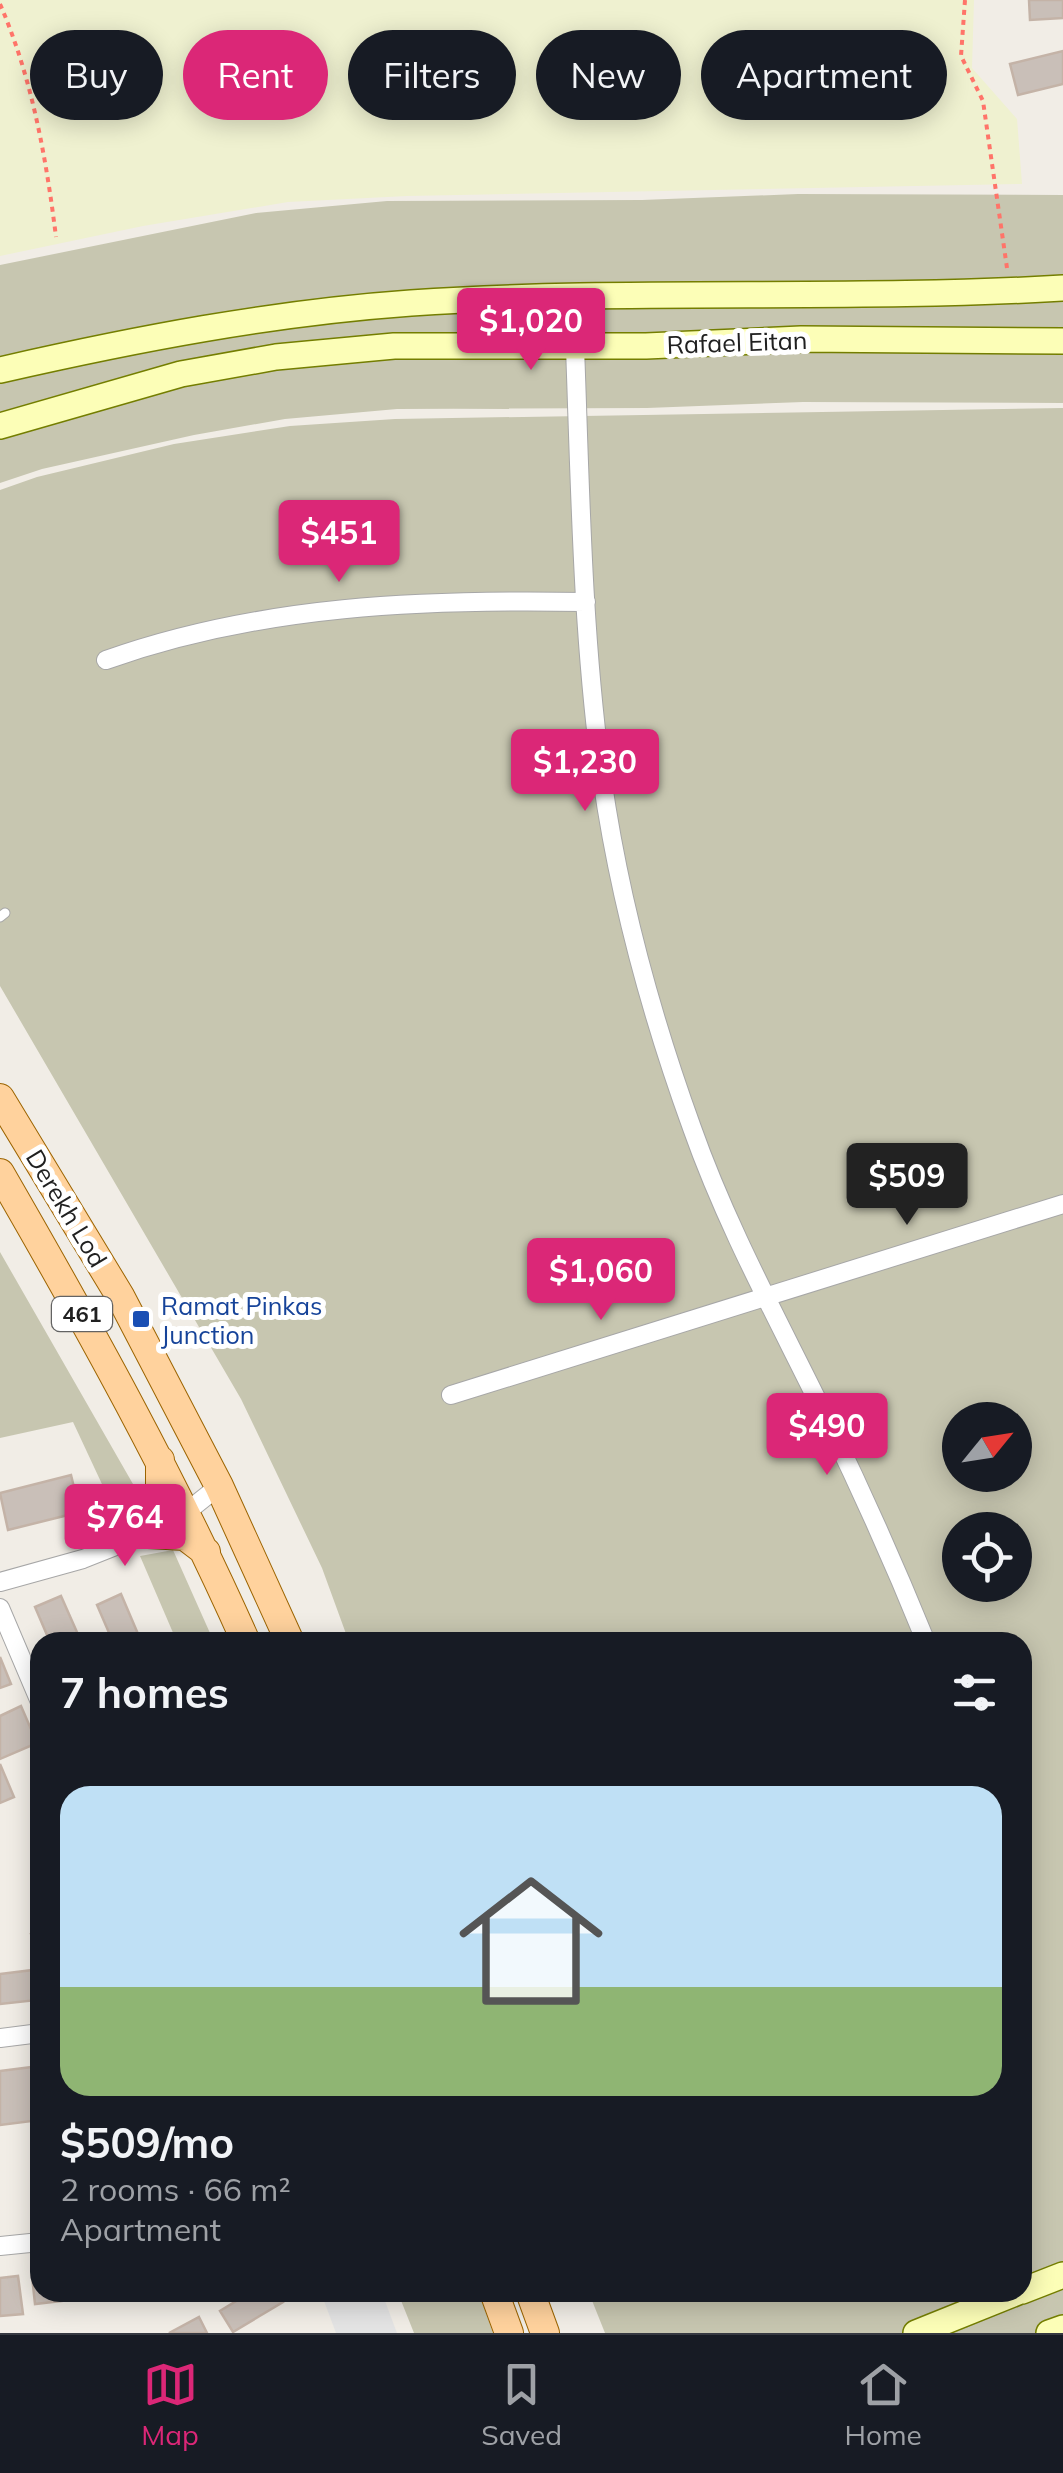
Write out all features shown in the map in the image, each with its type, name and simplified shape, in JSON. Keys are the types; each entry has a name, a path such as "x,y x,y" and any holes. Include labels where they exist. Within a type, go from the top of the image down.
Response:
{"main road":[{"name":"Rafael Eitan","path":"0,370 169,333 270,316 412,303 572,296 811,296 1063,288"},
{"name":"Rafael Eitan","path":"0,426 182,374 276,357 394,346 1063,341"},
{"name":"Derekh Lod","path":"0,1098 120,1296 219,1486 285,1632"},
{"name":"Derekh Lod","path":"0,1173 160,1458 242,1632"},
{"path":"160,1458 160,1490 145,1526 186,1536 206,1552"},
{"path":"1032,2287 1063,2275"},
{"path":"497,2302 508,2333"},
{"path":"534,2302 545,2333"},
{"path":"916,2333 995,2302"},
{"path":"1049,2333 1063,2328"}],"street":[{"path":"572,296 586,602 602,778 635,942 693,1130 764,1297 828,1423 922,1632"},
{"path":"106,660 161,640 354,607 462,600 586,602"},
{"path":"451,1395 1063,1204"},
{"path":"0,1582 83,1559 219,1486"},
{"path":"0,1608 30,1678"},
{"path":"0,2038 30,2034"},
{"path":"0,2246 30,2243"}],"path":[{"path":"965,0 961,56 984,100 1010,292"},
{"path":"0,4 20,50 42,142 56,236"}],"shaded area":[{"path":"0,0 974,0 972,68 1017,119 1022,184 407,196 288,202 143,226 0,256"},
{"path":"798,194 1063,195 1063,403 803,402 647,408 397,409 285,419 194,435 42,469 0,483 0,265 256,213 387,201 642,200"},
{"path":"1063,408 1063,2333 605,2333 593,2302 1032,2302 1032,1632 345,1632 322,1568 241,1399 0,986 0,490 37,477 174,444 290,426 395,419"},
{"path":"0,1252 137,1491 115,1512 73,1422 0,1438"},
{"path":"173,1550 210,1632 173,1632 140,1556"},
{"path":"324,2302 385,2302 397,2333 336,2333"},
{"path":"402,2302 482,2302 493,2333 414,2333"}],"building":[{"path":"1029,0 1063,0 1063,18 1030,20"},
{"path":"1063,51 1063,84 1018,95 1010,64"},
{"path":"71,1475 80,1512 8,1530 0,1493"},
{"path":"121,1594 137,1632 109,1632 97,1605"},
{"path":"61,1596 77,1632 46,1632 35,1607"},
{"path":"0,1657 11,1684 0,1688"},
{"path":"21,1706 30,1727 30,1746 0,1759 0,1716"},
{"path":"0,1764 14,1797 0,1803"},
{"path":"30,1970 30,2001 0,2004 0,1974"},
{"path":"30,2067 30,2121 0,2125 0,2071"},
{"path":"18,2276 23,2314 0,2316 0,2278"},
{"path":"235,2302 283,2302 233,2332 220,2311"},
{"path":"199,2317 207,2333 169,2333"}],"place":[{"name":"Ramat Pinkas Junction","path":"141,1319"}]}
